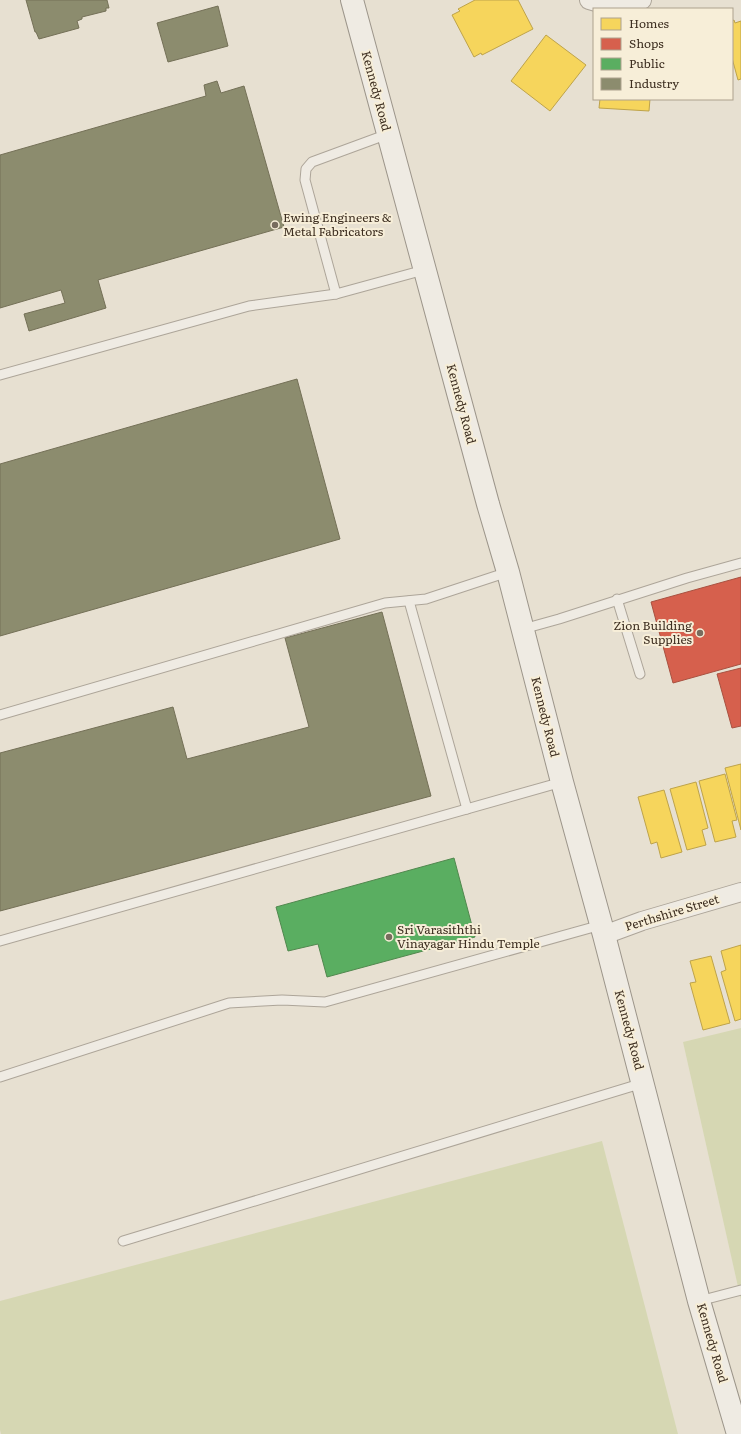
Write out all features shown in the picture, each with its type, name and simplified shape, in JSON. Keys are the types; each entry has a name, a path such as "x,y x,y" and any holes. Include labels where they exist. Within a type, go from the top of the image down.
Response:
{"main road":[{"name":"Kennedy Road","path":"352,0 424,270 508,572 699,1301 738,1434"}],"street":[{"path":"589,0 600,4 626,4 642,0"},
{"name":"Perthshire Street","path":"602,930 642,922 741,892"}],"lane":[{"path":"336,294 305,180 306,169 312,162 388,134"},
{"path":"0,375 249,306 336,294 424,270"},
{"path":"523,629 559,619 617,599 686,578 741,563"},
{"path":"0,715 384,603 426,599 508,572"},
{"path":"617,599 640,674"},
{"path":"409,601 467,809"},
{"path":"0,940 562,782"},
{"path":"0,1077 229,1003 282,1000 325,1002 602,930"},
{"path":"123,1241 643,1083"},
{"path":"699,1301 741,1290"}],"green space":[{"path":"741,1028 741,1300 683,1042"},
{"path":"602,1141 678,1434 1,1434 0,1301"}],"building: Homes":[{"path":"475,0 518,0 533,29 482,55 481,53 474,57 452,15 460,11 458,9"},
{"path":"733,20 735,23 741,21 741,79 738,80 733,62"},
{"path":"546,35 586,65 550,111 511,81"},
{"path":"600,100 650,100 649,111 599,108"},
{"path":"741,764 741,830 725,768"},
{"path":"725,774 737,820 732,821 736,837 715,842 699,781"},
{"path":"696,782 708,828 702,830 706,845 687,850 670,789"},
{"path":"664,790 682,852 661,858 657,842 651,844 638,797"},
{"path":"741,945 741,1019 735,1021 721,972 726,970 721,951"},
{"path":"711,956 730,1023 703,1030 690,983 696,982 690,961"}],"building: Shops":[{"name":"Zion Building Supplies","path":"741,577 741,664 673,683 651,602"},
{"path":"741,668 741,726 732,728 717,674"}],"building: Public":[{"path":"454,858 475,937 327,977 318,944 288,951 276,907"}],"building: Industry":[{"path":"26,0 107,0 109,8 106,8 106,11 82,17 82,19 77,21 79,28 39,39 35,32"},
{"path":"218,6 228,46 168,62 157,23"},
{"path":"217,81 221,93 244,86 284,227 98,280 106,308 29,331 24,314 65,303 61,290 0,308 0,155 206,96 204,85"},
{"path":"297,379 340,539 0,636 0,464"},
{"path":"382,612 431,796 0,911 0,753 173,707 187,759 309,727 285,638"}],"place":[{"name":"Ewing Engineers & Metal Fabricators","path":"275,225"},
{"name":"Zion Building Supplies","path":"700,633"},
{"name":"Sri Varasiththi Vinayagar Hindu Temple","path":"389,937"}]}
